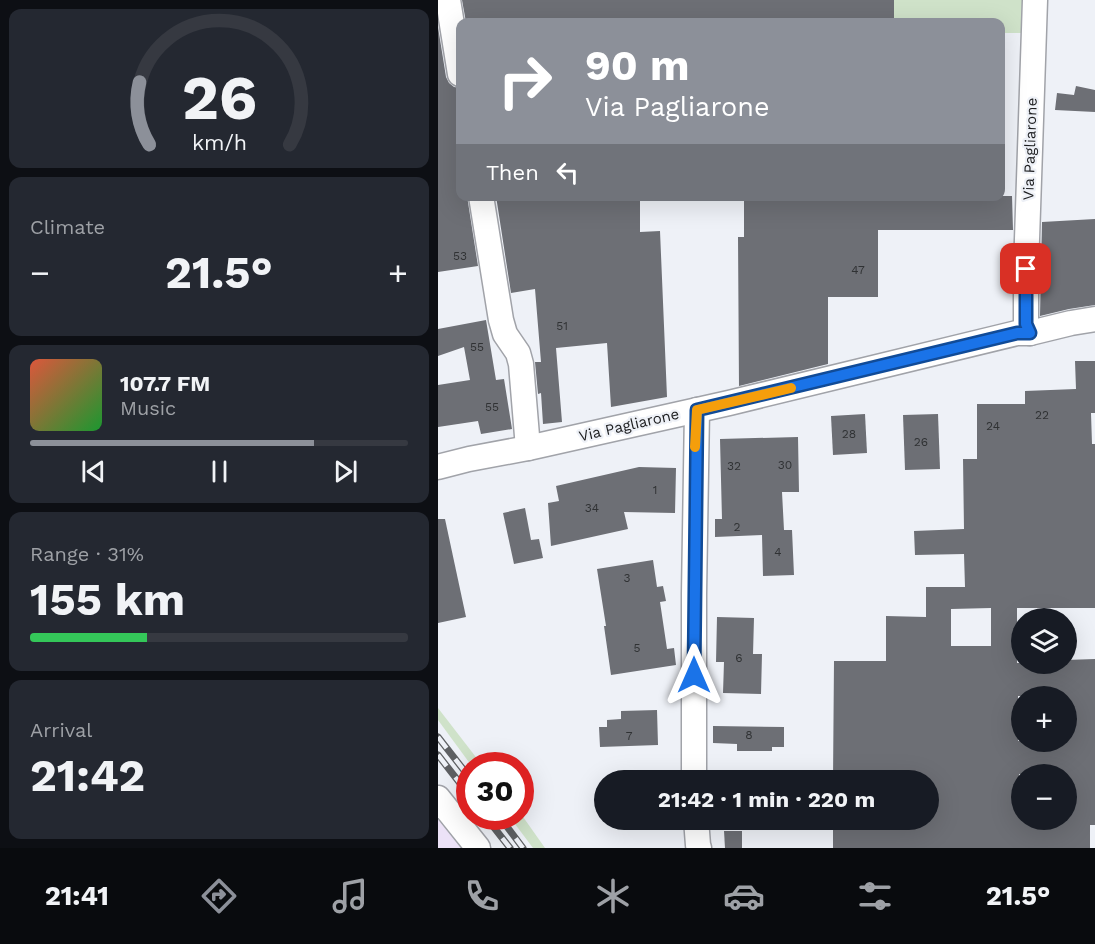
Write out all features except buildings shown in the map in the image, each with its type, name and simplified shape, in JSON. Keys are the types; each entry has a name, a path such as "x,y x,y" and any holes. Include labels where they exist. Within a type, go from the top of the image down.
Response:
{"street":[{"path":"448,0 456,49"},
{"name":"Via Pagliarone","path":"1030,333 1026,324 1026,269 1035,0"},
{"path":"482,201 501,320 505,334 518,353 528,448"},
{"name":"Via Pagliarone","path":"438,467 697,410 1017,333 1030,333 1095,319"},
{"path":"694,770 697,410"},
{"path":"438,798 478,848"},
{"path":"697,830 699,848"}],"shaded area":[{"path":"438,819 461,848 438,848"}],"green space":[{"path":"893,0 1029,0 1028,33 1005,33 1005,18 894,18"},
{"path":"438,708 472,752 461,752 438,720"},
{"path":"520,830 532,830 545,848 533,848"}],"railway":[{"path":"438,737 456,760"},
{"path":"438,755 456,778"},
{"path":"496,830 510,848"},
{"path":"510,830 523,848"}],"slow traffic":[{"path":"695,447 697,410 791,388"}],"route":[{"path":"694,675 697,410 1017,333 1030,333 1026,324 1026,269"}]}
